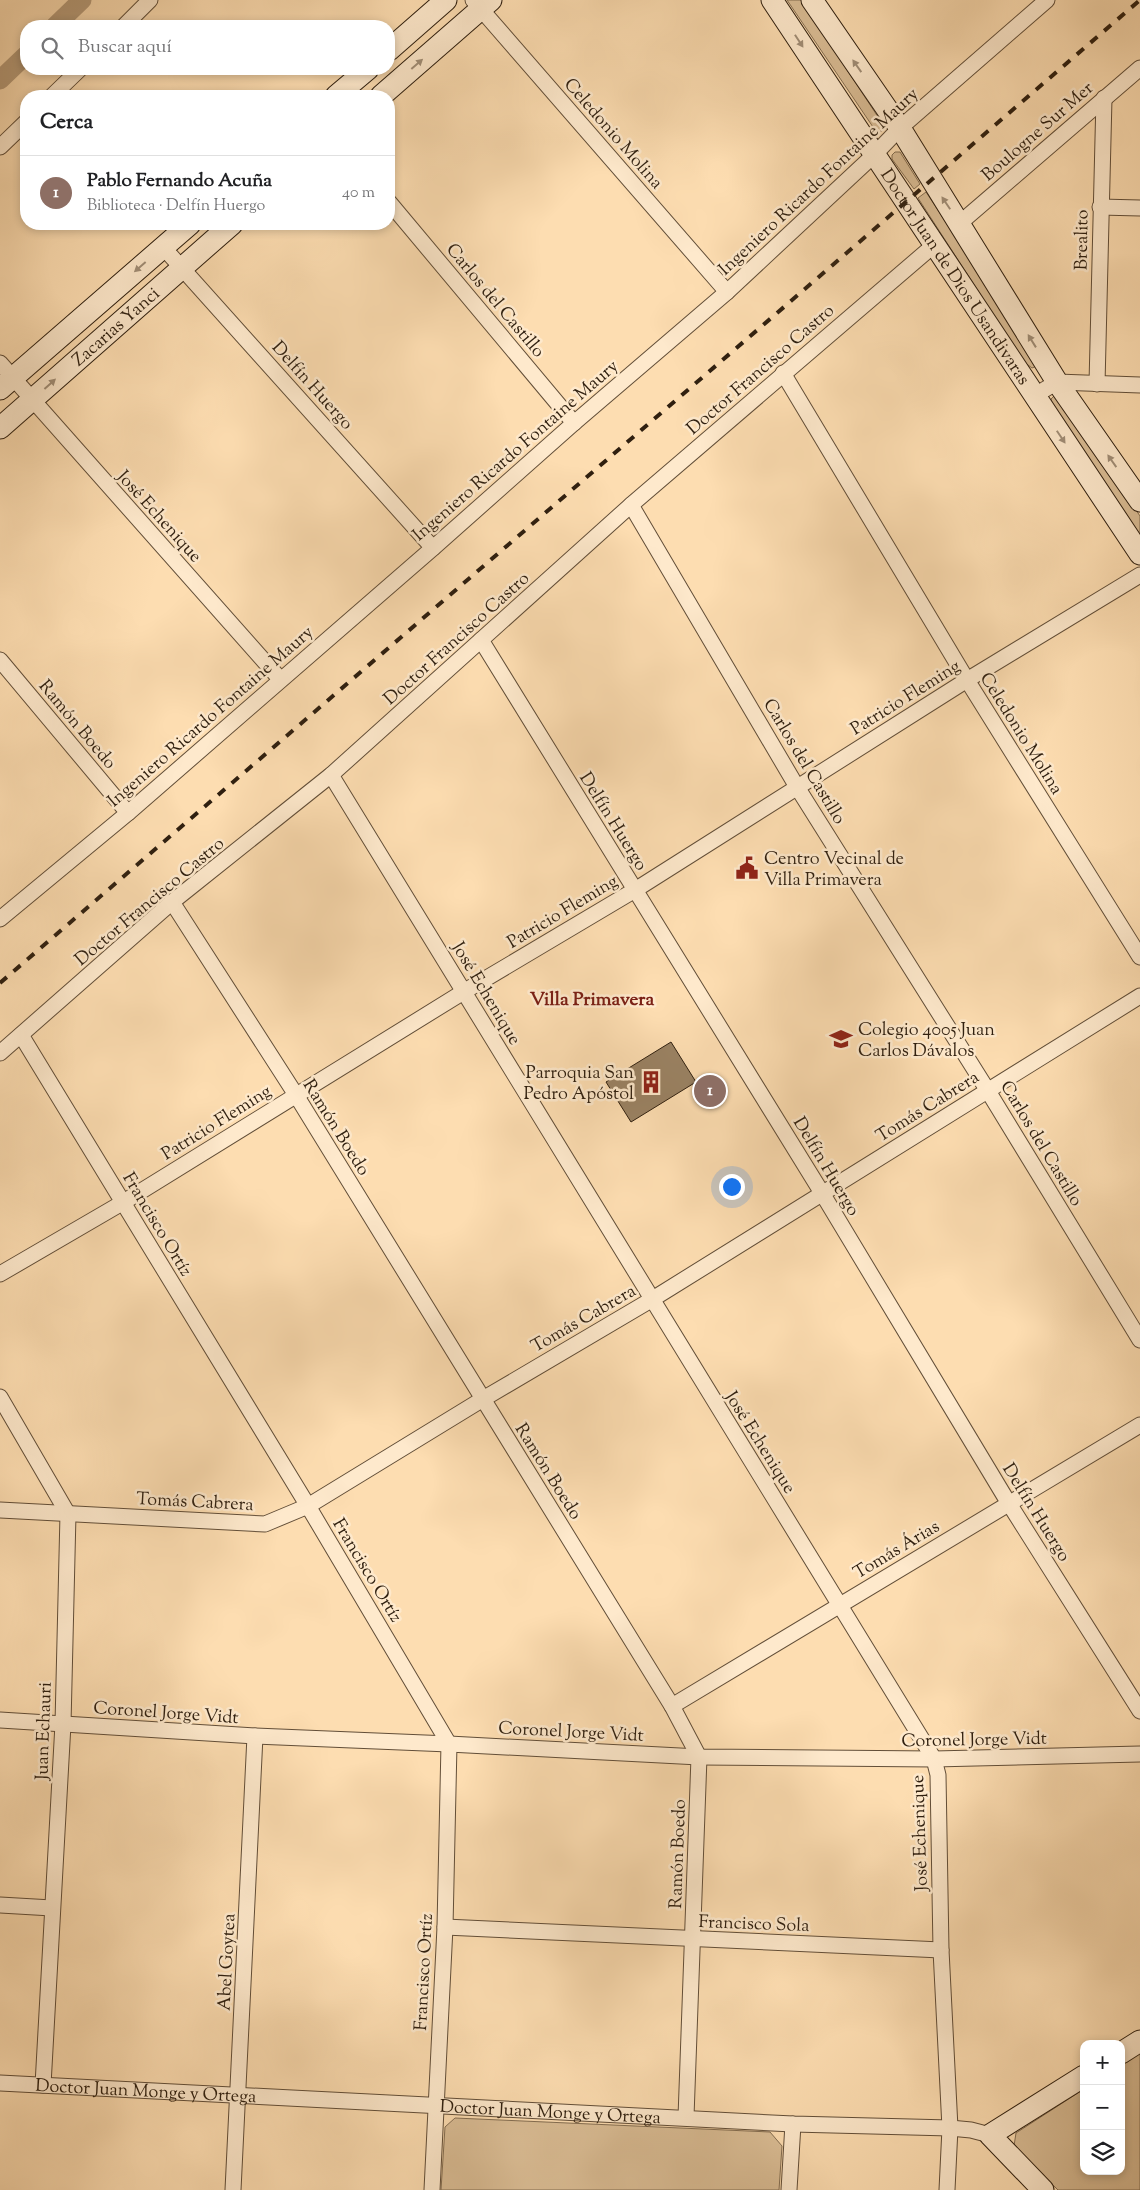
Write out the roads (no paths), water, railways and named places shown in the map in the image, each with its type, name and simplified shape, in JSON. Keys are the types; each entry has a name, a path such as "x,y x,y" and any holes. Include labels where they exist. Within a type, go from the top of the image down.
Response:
{"main road":[{"path":"395,45 446,0"},
{"name":"Doctor Juan de Dios Usandivaras","path":"772,0 1140,554"},
{"name":"Doctor Juan de Dios Usandivaras","path":"812,0 900,128 1057,382 1140,501"},
{"path":"388,90 482,3"},
{"path":"343,90 361,75"},
{"name":"Zacarias Yanci","path":"4,376 183,230"},
{"name":"Zacarias Yanci","path":"0,428 225,230"},
{"path":"1125,2050 1140,2041"},
{"path":"1043,2190 990,2135 1080,2079"}],"street":[{"path":"130,20 150,0"},
{"name":"Ingeniero Ricardo Fontaine Maury","path":"0,919 128,813 726,292 874,155 900,128 1047,0"},
{"name":"Celedonio Molina","path":"482,3 726,292"},
{"name":"Boulogne Sur Mer","path":"960,223 1140,68"},
{"path":"58,90 74,75"},
{"name":"Brealito","path":"1097,384 1104,98"},
{"path":"0,148 20,128"},
{"path":"1100,207 1140,208"},
{"name":"Carlos del Castillo","path":"395,209 574,423"},
{"name":"Doctor Francisco Castro","path":"0,1053 172,902 331,775 631,505 783,373 934,246"},
{"name":"Delfín Huergo","path":"163,247 433,548"},
{"name":"Celedonio Molina","path":"783,373 966,680 1140,957"},
{"name":"José Echenique","path":"4,376 32,400 280,679"},
{"path":"1034,396 1057,382 1140,385"},
{"name":"Carlos del Castillo","path":"631,505 797,787 988,1090 1140,1340"},
{"name":"Patricio Fleming","path":"0,1274 122,1203 465,991 635,890 966,680 1140,575"},
{"name":"Delfín Huergo","path":"481,640 822,1193 1008,1502 1140,1710"},
{"name":"Ramón Boedo","path":"0,660 128,813"},
{"name":"José Echenique","path":"331,775 934,1759 938,1775 941,1950 950,2128 947,2190"},
{"name":"Ramón Boedo","path":"172,902 296,1095 672,1706 699,1757 686,2117"},
{"name":"Tomás Cabrera","path":"0,1510 265,1524 308,1506 482,1399 651,1300 1140,996"},
{"name":"Francisco Ortíz","path":"21,1035 308,1506 450,1744 445,1927 432,2190"},
{"path":"0,1397 68,1514"},
{"name":"Tomás Árias","path":"672,1706 840,1606 1008,1502 1140,1425"},
{"name":"Juan Echauri","path":"43,2085 63,1724 68,1514"},
{"name":"Coronel Jorge Vidt","path":"0,1720 256,1736 699,1757 934,1759 1140,1754"},
{"name":"Abel Goytea","path":"233,2190 256,1736"},
{"path":"0,1905 52,1908"},
{"name":"Francisco Sola","path":"445,1927 941,1950"},
{"name":"Doctor Juan Monge y Ortega","path":"0,2083 793,2124 950,2128 971,2130 990,2135"},
{"path":"789,2190 793,2124"}],"waterway":[{"path":"61,20 82,0"},
{"path":"0,80 20,61"}],"railway":[{"path":"0,983 1140,0"}],"place":[{"name":"Centro Vecinal de Villa Primavera","path":"747,868"},
{"name":"Colegio 4005 Juan Carlos Dávalos","path":"841,1039"},
{"name":"Parroquia San Pedro Apóstol","path":"651,1082"},
{"name":"Pablo Fernando Acuña","path":"710,1091"}],"district":[{"name":"Villa Primavera","path":"592,998"}]}
